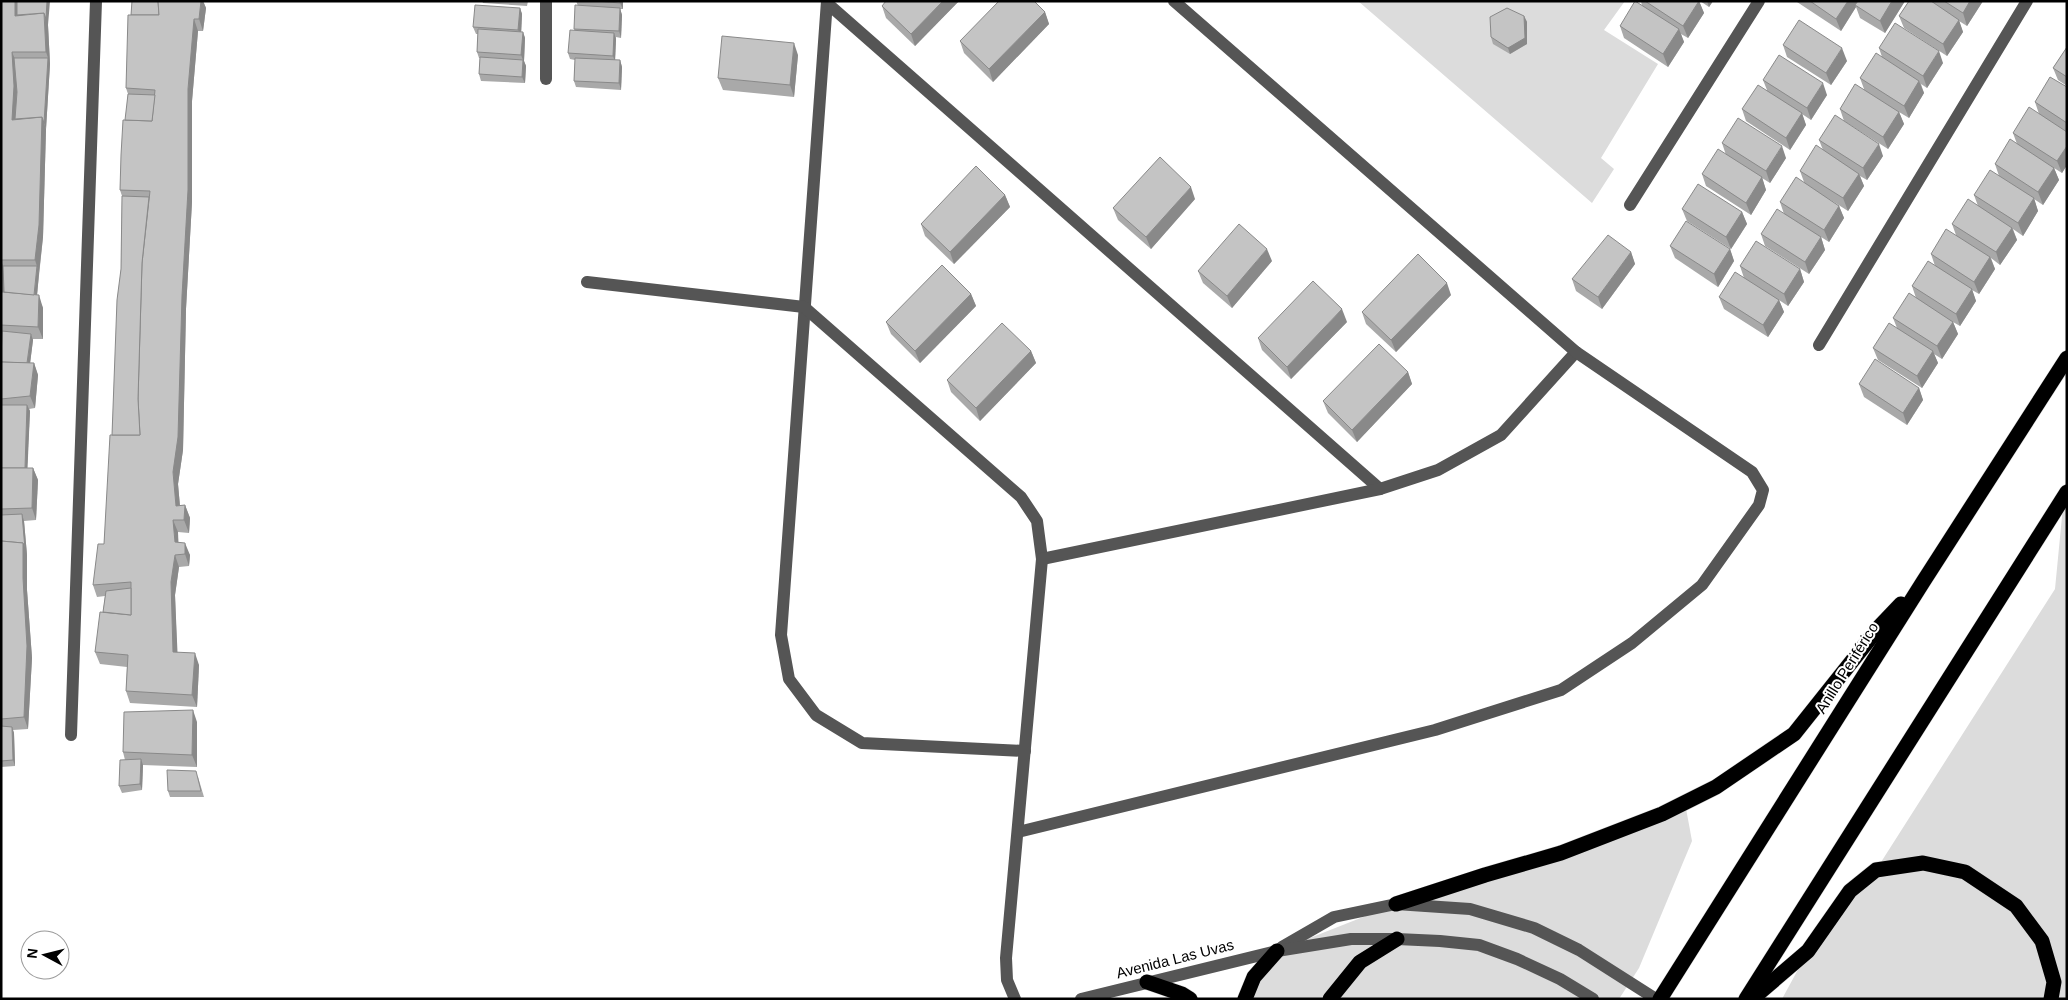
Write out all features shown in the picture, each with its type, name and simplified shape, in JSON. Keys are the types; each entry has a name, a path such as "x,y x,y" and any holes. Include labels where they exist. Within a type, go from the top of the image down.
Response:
{"highway":[{"name":"Anillo Periférico","path":"1660,999 1922,582 2067,358"},
{"path":"1746,999 2067,492"},
{"path":"1396,904 1485,875 1562,853 1662,814 1716,787 1794,734 1880,626 1922,582"},
{"path":"1752,999 1808,951 1850,891 1869,875 1876,870 1923,863 1965,872 2016,906 2042,941 2054,982 2051,999"},
{"path":"1330,999 1360,962 1397,939"},
{"path":"1245,999 1254,977 1277,951"},
{"path":"1147,982 1182,994 1190,999"}],"street":[{"path":"71,735 96,1"},
{"path":"546,1 546,79"},
{"path":"1018,832 1435,730 1561,690 1632,643 1702,584 1759,505 1763,490 1752,472 1576,352 1174,1"},
{"path":"1630,205 1759,1"},
{"path":"1819,345 2027,1"},
{"path":"827,2 1380,489"},
{"path":"827,2 781,636 788,678 816,715 862,743 1025,751"},
{"path":"586,282 804,307 1021,498 1037,521 1042,559 1006,958 1007,980 1016,999"},
{"path":"1042,559 1380,489 1438,470 1501,435 1576,352"},
{"name":"Avenida Las Uvas","path":"1277,951 1334,918 1396,904 1470,909 1534,928 1579,950 1656,999"},
{"name":"Avenida Las Uvas","path":"1081,999 1277,951 1352,939 1397,939 1440,940 1479,945 1517,958 1560,979 1593,999"}],"shaded area":[{"path":"1358,1 1625,1 1604,30 1658,64 1601,158 1614,169 1592,203"},
{"path":"2067,492 2067,999 1782,999 1808,951 1876,870 2055,589 2064,496"},
{"path":"1685,803 1692,841 1639,968 1619,999 1245,999 1277,951 1396,904"}],"building":[{"path":"1,1 15,1 15,16 44,13 46,52 12,52 14,86 12,120 42,117 39,225 35,260 1,260"},
{"path":"17,1 47,1 46,19 44,13 17,15"},
{"path":"132,1 158,1 159,15 131,15"},
{"path":"158,1 201,1 199,19 194,19 188,89 188,190 182,296 178,437 173,472 176,506 185,505 184,520 173,520 175,542 185,543 185,554 175,555 171,582 173,652 195,653 192,695 126,691 128,655 95,652 100,612 131,615 131,582 93,585 98,544 104,544 110,435 140,435 138,399 142,263 150,191 120,190 121,155 123,120 152,121 155,90 126,88 128,15 159,15"},
{"path":"596,1 620,1 620,3"},
{"path":"886,1 943,1 911,34 882,6"},
{"path":"999,1 1034,1 1045,12 989,69 960,41"},
{"path":"1635,1 1679,29 1663,54 1620,26"},
{"path":"1645,1 1699,1 1683,26"},
{"path":"1810,1 1848,1 1836,19"},
{"path":"1858,1 1892,1 1880,21 1855,5"},
{"path":"1909,1 1931,1 1959,20 1943,44 1899,16"},
{"path":"1944,1 1970,1 1963,13"},
{"path":"475,5 520,8 518,30 473,27"},
{"path":"575,5 620,8 619,31 574,29"},
{"path":"1507,8 1524,16 1525,38 1508,48 1491,37 1490,17"},
{"path":"1799,20 1842,48 1826,73 1783,45"},
{"path":"1895,23 1939,51 1923,76 1879,48"},
{"path":"478,29 523,32 521,55 477,52"},
{"path":"570,30 614,33 613,56 568,53"},
{"path":"722,36 794,43 790,85 718,78"},
{"path":"2067,47 2067,77 2053,68"},
{"path":"1876,53 1919,81 1904,106 1860,78"},
{"path":"1779,55 1823,83 1807,108 1763,80"},
{"path":"480,57 523,60 522,77 479,74"},
{"path":"14,58 48,58 44,123 42,117 15,119 17,92"},
{"path":"575,58 620,60 619,83 574,81"},
{"path":"2050,77 2067,87 2067,123 2035,102"},
{"path":"1855,84 1899,112 1883,137 1840,109"},
{"path":"1758,85 1802,113 1786,138 1742,109"},
{"path":"128,94 155,95 152,121 125,120"},
{"path":"2029,107 2067,132 2067,146 2057,161 2013,133"},
{"path":"1835,115 1879,144 1863,168 1819,140"},
{"path":"1738,118 1782,146 1766,171 1722,143"},
{"path":"2010,139 2054,168 2038,192 1995,164"},
{"path":"1816,145 1859,174 1843,198 1800,171"},
{"path":"1718,149 1762,177 1746,203 1702,174"},
{"path":"1160,157 1191,187 1146,237 1113,208"},
{"path":"976,166 1005,195 950,252 921,224"},
{"path":"1990,170 2034,198 2018,223 1974,195"},
{"path":"1796,177 1839,206 1824,230 1780,202"},
{"path":"1698,184 1742,212 1726,237 1682,209"},
{"path":"122,196 149,197 142,263 138,399 140,435 112,435 117,300 121,269"},
{"path":"1968,199 2012,228 1996,252 1952,224"},
{"path":"1777,209 1821,237 1805,262 1761,234"},
{"path":"1686,221 1730,249 1714,274 1670,246"},
{"path":"1239,224 1267,249 1227,296 1198,271"},
{"path":"1946,229 1990,257 1974,282 1931,254"},
{"path":"1608,235 1631,252 1598,297 1572,279"},
{"path":"1756,241 1800,269 1784,294 1740,266"},
{"path":"1418,254 1447,283 1391,340 1362,312"},
{"path":"1928,261 1972,289 1956,314 1912,286"},
{"path":"1,263 2,292 39,295 38,327 1,325"},
{"path":"942,265 971,294 915,351 886,322"},
{"path":"3,266 37,266 34,295 4,292"},
{"path":"1735,272 1779,300 1763,325 1719,297"},
{"path":"1313,281 1342,309 1287,367 1258,338"},
{"path":"1909,293 1953,322 1937,346 1893,318"},
{"path":"1002,323 1031,351 976,408 947,380"},
{"path":"1889,323 1933,351 1917,376 1873,348"},
{"path":"2,331 31,334 27,363 1,362"},
{"path":"1379,344 1408,372 1352,430 1323,401"},
{"path":"1875,359 1919,388 1903,413 1859,384"},
{"path":"1,362 34,363 30,396 1,399"},
{"path":"1,405 27,405 25,468 1,468"},
{"path":"1,468 33,468 32,508 1,509"},
{"path":"22,514 25,549 23,543 1,541 1,515"},
{"path":"1,541 23,543 27,646 24,717 1,719"},
{"path":"131,588 131,615 103,612 106,591"},
{"path":"193,710 192,755 123,752 124,712"},
{"path":"1,726 12,727 13,760 1,761"},
{"path":"141,759 140,784 119,786 120,760"},
{"path":"167,770 196,771 201,791 168,791"}]}
